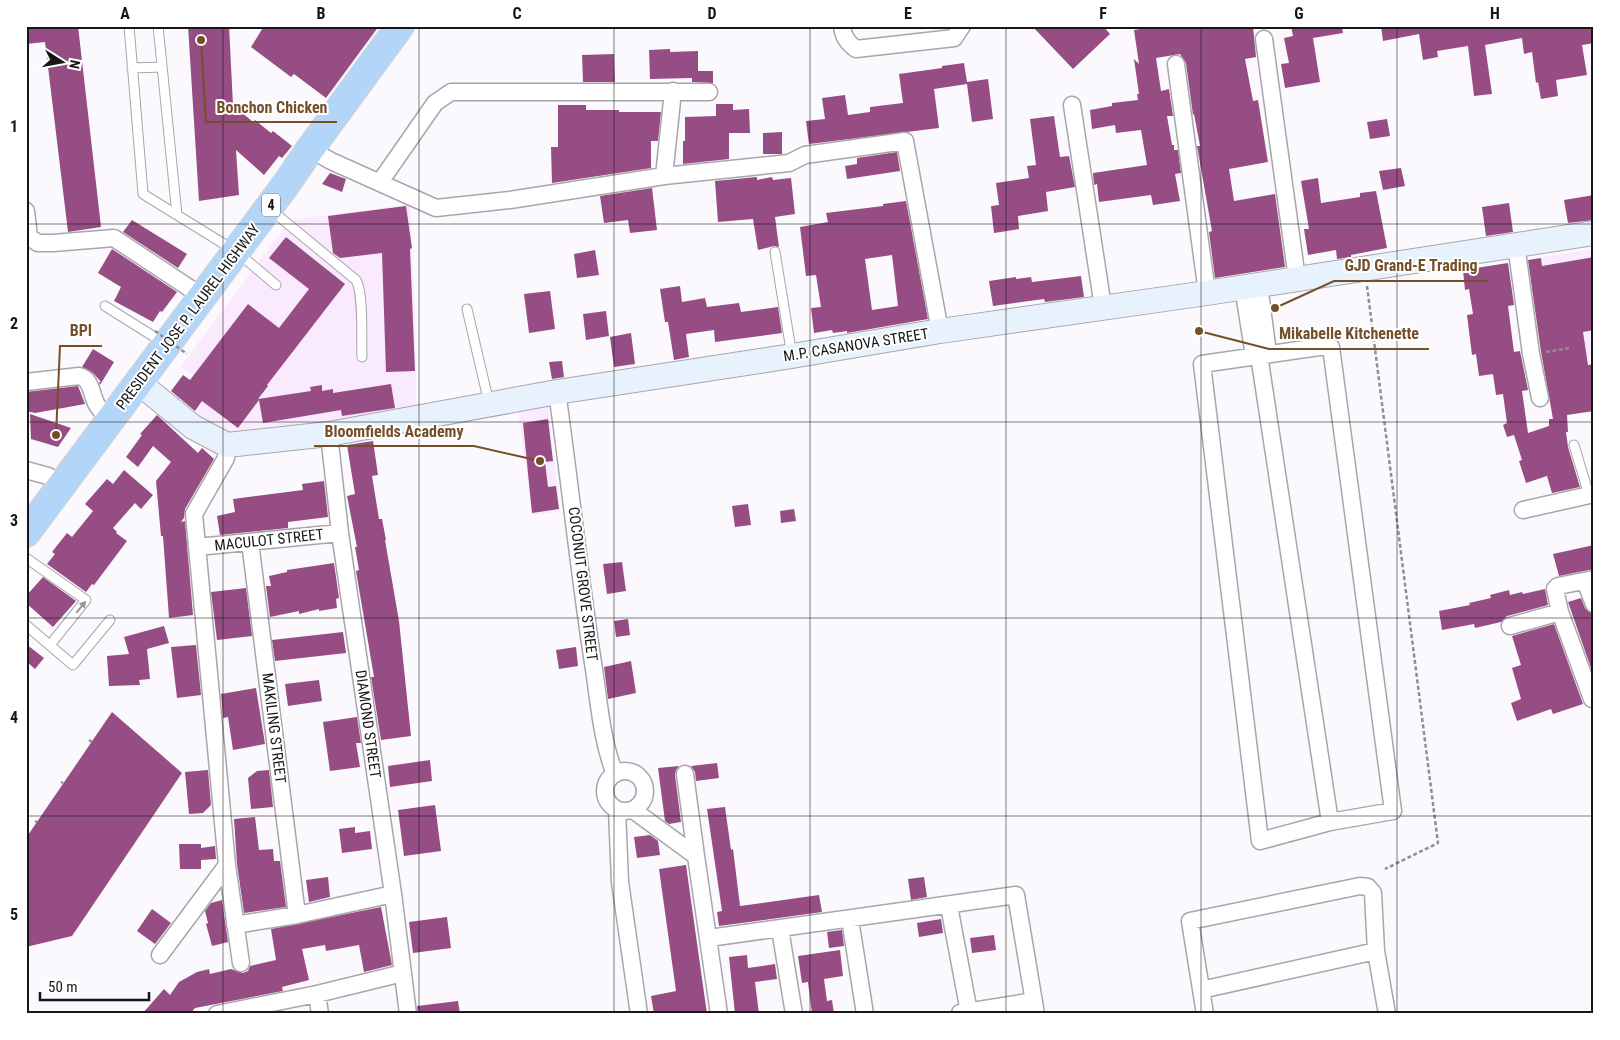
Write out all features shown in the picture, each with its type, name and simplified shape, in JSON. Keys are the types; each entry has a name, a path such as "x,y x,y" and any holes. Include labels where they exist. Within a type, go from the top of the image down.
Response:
{"highway":[{"name":"PRESIDENT JOSE P. LAUREL HIGHWAY","path":"26,533 138,382 170,343 400,26"}],"street":[{"path":"842,26 843,35 856,50 954,38 962,26"},
{"path":"1264,39 1297,279"},
{"path":"1176,64 1207,293"},
{"path":"664,176 673,91"},
{"path":"380,182 435,103 451,92 709,92"},
{"path":"1072,105 1103,307"},
{"path":"310,149 331,161 436,208 510,200 664,176 789,162 805,155 905,141 940,331"},
{"path":"26,211 30,236 38,243 114,238 203,297"},
{"name":"M.P. CASANOVA STREET","path":"228,445 329,434 557,392 940,331 1207,293 1594,233"},
{"path":"1516,244 1531,354 1540,398"},
{"path":"1251,286 1330,822"},
{"path":"1318,347 1331,348 1393,811 1330,822 1260,841 1202,364 1261,355 1318,347"},
{"path":"26,382 79,376 85,378 97,405 110,420"},
{"path":"138,382 193,427 228,445 226,458 194,514 227,865 234,925 241,963"},
{"name":"COCONUT GROVE STREET","path":"557,392 589,638 607,754 615,774"},
{"name":"DIAMOND STREET","path":"329,434 340,533 393,894 408,1014"},
{"path":"26,470 48,476 63,485"},
{"path":"1523,510 1592,495"},
{"name":"MACULOT STREET","path":"198,547 340,533"},
{"name":"MAKILING STREET","path":"250,542 297,915"},
{"path":"1592,699 1560,612 1555,589 1558,586 1589,580 1594,604"},
{"path":"1510,626 1560,612"},
{"path":"625,810 640,804 644,796 644,786 640,778 633,773 624,771 615,774 606,785 605,792 611,806 625,810 696,856"},
{"path":"685,774 719,1014"},
{"path":"625,810 620,882 639,1014"},
{"path":"160,956 227,865"},
{"path":"1205,1014 1190,921 1360,886 1368,887 1372,893 1376,950 1387,1014"},
{"path":"234,925 297,915 393,894"},
{"path":"709,938 949,906 1016,895 1035,1007 964,1013 949,906"},
{"path":"850,919 865,1014"},
{"path":"780,929 794,1014"},
{"path":"1201,990 1376,950"},
{"path":"217,1014 236,1012 403,973"},
{"path":"317,994 320,1014"}],"lane":[{"path":"129,26 143,194 237,252 276,284"},
{"path":"158,26 177,215"},
{"path":"132,68 162,67"},
{"path":"268,208 356,280 359,285 360,296 362,357"},
{"path":"774,252 792,356"},
{"path":"105,306 170,343"},
{"path":"467,309 490,404"},
{"path":"1574,445 1592,495"},
{"path":"26,558 86,600 50,645"},
{"path":"26,625 73,665 110,620"}],"path":[{"path":"1365,268 1438,843 1385,869"},
{"path":"1531,354 1570,348"}],"shaded area":[{"path":"410,204 415,313 416,408 233,436 195,414 212,392 181,366 290,220"},
{"path":"1594,249 1594,357 1574,360 1549,305 1542,257"},
{"path":"548,406 560,512 532,515 518,410"}],"building":[{"path":"26,26 78,26 101,227 68,232 45,42 26,44"},
{"path":"188,26 229,26 233,105 253,122 255,120 271,133 273,131 292,146 282,158 279,156 264,175 236,150 239,195 199,201"},
{"path":"264,26 379,26 326,98 294,74 291,77 251,47"},
{"path":"1032,26 1103,26 1110,34 1073,69"},
{"path":"1158,26 1253,26 1256,57 1245,59 1253,101 1258,100 1268,162 1229,169 1234,201 1275,194 1285,267 1215,278 1209,232 1212,231 1197,146 1200,146 1193,115 1186,63 1180,54 1156,58 1161,91 1169,89 1173,116 1167,116 1172,145 1174,145 1174,150 1178,150 1181,173 1175,174 1180,201 1153,205 1151,195 1099,202 1097,184 1094,185 1093,173 1147,165 1141,130 1116,133 1115,125 1092,129 1090,110 1112,106 1112,103 1138,100 1137,94 1139,94 1134,59 1139,64 1134,30"},
{"path":"1291,26 1342,26 1343,33 1313,38 1320,82 1285,88 1281,64 1289,63 1284,38 1293,36"},
{"path":"1381,26 1539,26 1539,29 1554,26 1594,26 1594,43 1582,45 1587,75 1556,80 1558,96 1541,99 1538,82 1536,83 1532,52 1524,54 1522,38 1485,45 1492,94 1474,96 1468,46 1437,51 1438,57 1423,60 1419,34 1383,41"},
{"path":"670,49 670,52 698,51 698,71 713,71 713,83 692,82 692,78 650,79 649,50"},
{"path":"614,54 615,82 583,82 582,55"},
{"path":"964,63 967,82 988,79 993,119 972,122 967,84 934,89 939,128 809,144 806,121 825,119 822,98 845,95 848,115 870,112 870,107 903,103 899,74"},
{"path":"716,104 733,104 733,110 749,109 750,133 729,133 729,159 683,164 685,117 716,116"},
{"path":"558,105 586,105 586,110 661,112 658,141 651,141 651,168 552,183 551,147 558,147"},
{"path":"1054,116 1060,157 1069,156 1075,187 1046,192 1048,211 1018,216 1019,229 994,233 991,206 999,205 996,183 1029,178 1027,166 1036,165 1030,119"},
{"path":"1387,119 1390,136 1370,139 1367,122"},
{"path":"782,132 782,154 763,154 763,133"},
{"path":"897,152 900,171 847,179 845,166 857,164 857,158"},
{"path":"1401,168 1405,186 1383,190 1379,171"},
{"path":"330,173 346,179 342,192 322,184"},
{"path":"757,177 757,180 772,177 773,180 791,178 795,214 775,217 779,247 774,246 758,250 753,219 718,222 715,181"},
{"path":"1318,178 1321,203 1360,197 1360,193 1376,191 1387,248 1337,259 1336,250 1308,255 1304,229 1309,229 1301,181"},
{"path":"652,188 657,230 630,233 628,220 604,223 600,196"},
{"path":"1594,195 1594,220 1568,223 1564,200"},
{"path":"906,201 928,319 847,333 847,331 833,333 832,330 814,333 811,308 821,307 816,275 806,276 800,227 828,222 826,213 883,206 883,204","holes":["892,255 898,306 872,310 865,259"]},
{"path":"1509,203 1513,232 1486,236 1482,207"},
{"path":"406,206 412,248 410,249 415,371 386,372 382,253 340,258 333,253 328,216"},
{"path":"132,220 187,254 178,268 123,232"},
{"path":"286,237 345,284 258,399 311,391 310,387 322,385 322,391 333,389 333,393 391,384 395,408 342,416 341,410 263,423 259,400 238,428 202,401 195,411 171,391 183,375 190,380 248,304 279,328 309,289 269,258"},
{"path":"112,249 177,292 153,322 114,301 121,287 98,273"},
{"path":"595,250 599,275 577,278 574,254"},
{"path":"1594,257 1594,330 1583,332 1588,365 1594,364 1594,411 1567,415 1568,432 1566,432 1568,447 1580,487 1552,493 1547,476 1526,483 1519,461 1522,460 1514,435 1507,437 1503,425 1507,423 1503,394 1496,395 1493,374 1479,376 1476,354 1472,355 1467,315 1473,314 1469,289 1465,290 1463,270 1508,263 1514,305 1508,306 1514,352 1520,351 1528,390 1522,391 1528,433 1549,426 1549,419 1553,419 1528,260 1541,258 1542,266"},
{"path":"1081,276 1084,297 1045,302 1044,299 993,306 989,281 1031,277 1032,282"},
{"path":"680,286 682,302 705,298 707,307 739,303 741,312 778,307 782,333 715,342 714,330 686,334 689,357 674,360 660,289"},
{"path":"550,291 555,329 529,333 524,294"},
{"path":"606,311 609,336 586,340 583,314"},
{"path":"631,333 635,364 614,367 610,337"},
{"path":"93,349 114,362 100,385 99,382 101,382 93,373 82,367"},
{"path":"562,361 564,377 552,379 549,362"},
{"path":"78,386 85,404 35,413 26,411 26,392"},
{"path":"30,414 71,428 58,447 31,439"},
{"path":"157,415 198,453 202,448 214,459 185,509 184,518 181,522 185,521 193,615 169,618 163,536 161,536 156,481 171,462 153,446 138,467 126,457 142,435 140,434"},
{"path":"548,419 553,461 545,462 548,487 556,486 559,509 532,513 523,423"},
{"path":"373,441 378,475 372,476 379,519 382,519 386,540 399,621 411,736 381,740 371,677 374,677 356,571 359,570 355,547 357,547 347,496 355,494 347,445"},
{"path":"124,470 153,495 141,509 135,503 113,528 116,533 127,541 94,585 92,584 86,592 47,564 55,554 52,552 67,533 72,537 93,511 85,504 107,479 113,484"},
{"path":"324,481 328,517 288,522 288,528 220,535 217,516 235,512 233,499 303,490 302,484"},
{"path":"748,504 751,525 735,527 732,506"},
{"path":"794,509 796,521 781,523 780,511"},
{"path":"1594,545 1594,569 1559,576 1553,554"},
{"path":"622,562 626,591 607,594 603,564"},
{"path":"334,563 339,598 336,599 337,608 319,611 319,609 299,614 299,611 270,617 266,586 271,586 269,576 287,572 287,570"},
{"path":"43,577 76,601 53,627 26,603 26,596"},
{"path":"246,588 252,636 217,640 211,592"},
{"path":"1545,589 1548,605 1507,616 1501,622 1475,628 1474,624 1442,630 1439,611 1470,605 1469,603 1491,598 1490,595 1509,590 1510,595"},
{"path":"1581,598 1585,608 1591,613 1594,622 1594,668 1591,668 1568,602"},
{"path":"628,619 630,635 616,637 614,621"},
{"path":"1554,624 1583,704 1553,714 1551,709 1517,721 1511,703 1521,699 1512,668 1521,665 1512,636"},
{"path":"164,626 169,643 147,649 150,679 139,680 140,685 109,686 107,656 129,654 124,637"},
{"path":"343,632 346,653 275,661 272,640"},
{"path":"26,644 44,658 35,669 26,661"},
{"path":"196,645 201,695 177,698 171,647"},
{"path":"576,647 578,666 559,669 556,650"},
{"path":"631,661 636,693 608,699 604,667"},
{"path":"319,680 322,701 288,706 285,684"},
{"path":"256,688 265,744 233,750 228,717 223,718 221,694"},
{"path":"112,712 182,773 72,936 26,947 26,838"},
{"path":"357,717 361,743 356,743 360,767 330,771 323,722"},
{"path":"430,760 432,781 390,787 388,766"},
{"path":"717,763 719,778 696,781 695,772 691,766"},
{"path":"679,766 675,775 681,822 669,824 665,821 658,768"},
{"path":"208,770 211,805 203,813 189,814 185,772"},
{"path":"269,770 273,807 251,809 248,778 257,771"},
{"path":"435,805 441,851 404,856 398,810"},
{"path":"725,807 731,850 733,849 740,906 819,895 822,912 719,926 717,912 722,911 707,809"},
{"path":"255,817 259,850 273,849 274,861 280,861 286,907 244,913 237,864 234,819"},
{"path":"355,827 355,833 370,831 372,849 342,853 339,829"},
{"path":"650,835 658,841 660,855 637,858 634,837"},
{"path":"179,844 201,844 201,848 215,846 216,859 201,860 201,869 180,869"},
{"path":"686,865 707,1014 654,1014 651,996 676,991 659,869"},
{"path":"328,877 330,897 309,902 306,880"},
{"path":"924,877 927,897 911,900 908,879"},
{"path":"222,900 228,942 212,946 206,924 208,923 205,911 211,903"},
{"path":"381,907 392,965 364,972 359,945 326,951 325,945 302,949 309,980 282,987 283,991 195,1008 190,1014 142,1014 164,989 170,995 179,982 197,972 209,969 210,974 231,969 243,973 248,971 250,966 276,960 271,929"},
{"path":"152,909 171,923 155,944 137,931"},
{"path":"447,917 451,948 413,953 409,922"},
{"path":"941,919 943,933 919,937 917,923"},
{"path":"842,930 844,946 829,948 827,932"},
{"path":"994,935 996,950 972,953 970,938"},
{"path":"840,950 843,976 824,979 827,1001 832,1000 834,1014 812,1014 808,982 802,983 798,956"},
{"path":"747,955 748,968 775,964 777,979 755,982 759,1014 735,1014 729,957"},
{"path":"458,1001 460,1014 418,1014 417,1006"}],"place":[{"name":"Bonchon Chicken","path":"201,40"},
{"name":"GJD Grand-E Trading","path":"1275,308"},
{"name":"Mikabelle Kitchenette","path":"1199,331"},
{"name":"BPI","path":"56,435"},
{"name":"Bloomfields Academy","path":"540,461"}]}
